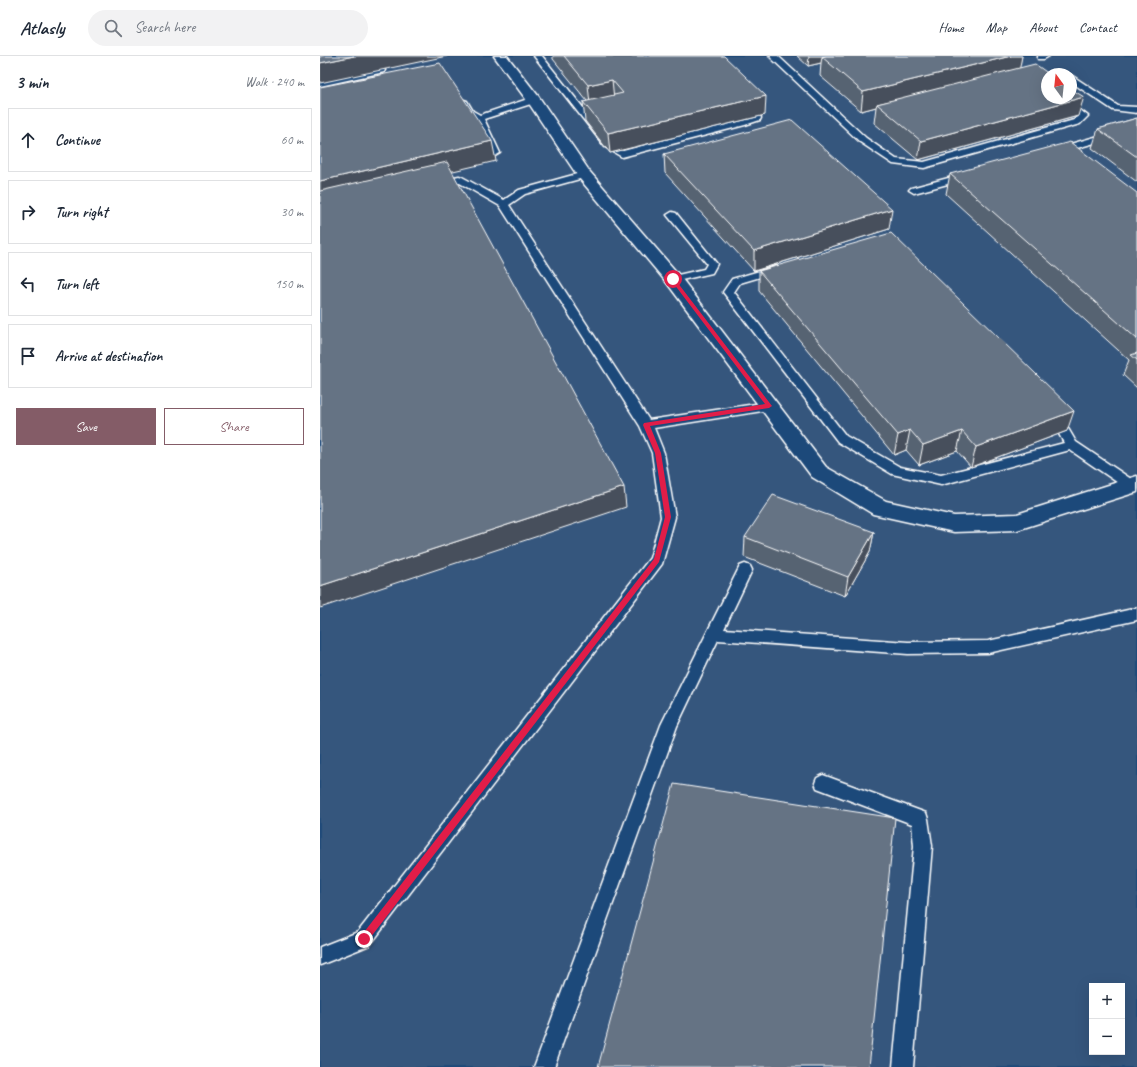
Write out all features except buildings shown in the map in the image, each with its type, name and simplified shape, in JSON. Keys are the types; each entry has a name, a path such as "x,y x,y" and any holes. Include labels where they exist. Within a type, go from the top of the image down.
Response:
{"street":[{"path":"500,56 534,100 584,175 673,279 819,472 880,508 954,524 1017,522 1134,485"}],"lane":[{"path":"538,56 608,145 622,154 757,118 755,111 738,94"},
{"path":"773,56 863,140 893,161 924,165 1077,122 1084,116 1067,104"},
{"path":"320,83 387,69"},
{"path":"1077,82 1116,108 1137,110"},
{"path":"459,96 470,113 479,118 495,153"},
{"path":"479,118 534,100"},
{"path":"1070,147 1137,128"},
{"path":"914,190 974,174"},
{"path":"504,204 522,192 584,175"},
{"path":"320,956 364,939 657,560 668,517 658,453 646,425 504,204 459,179 429,185"},
{"path":"672,215 712,264 708,271 673,279"},
{"path":"789,265 736,281 728,292 842,439 897,471 941,480 1072,445"},
{"path":"1046,405 1052,411 1072,445 1134,485"},
{"path":"646,425 769,406"},
{"path":"544,1067 669,725 745,570"},
{"path":"713,634 908,648 988,647 1137,614"},
{"path":"823,783 920,819 923,846 903,1067"}],"shaded area":[{"path":"320,56 1137,56 1137,1067 320,1067"}],"route":[{"path":"364,939 657,560 668,517 658,453 646,425 769,406 673,279"}]}
